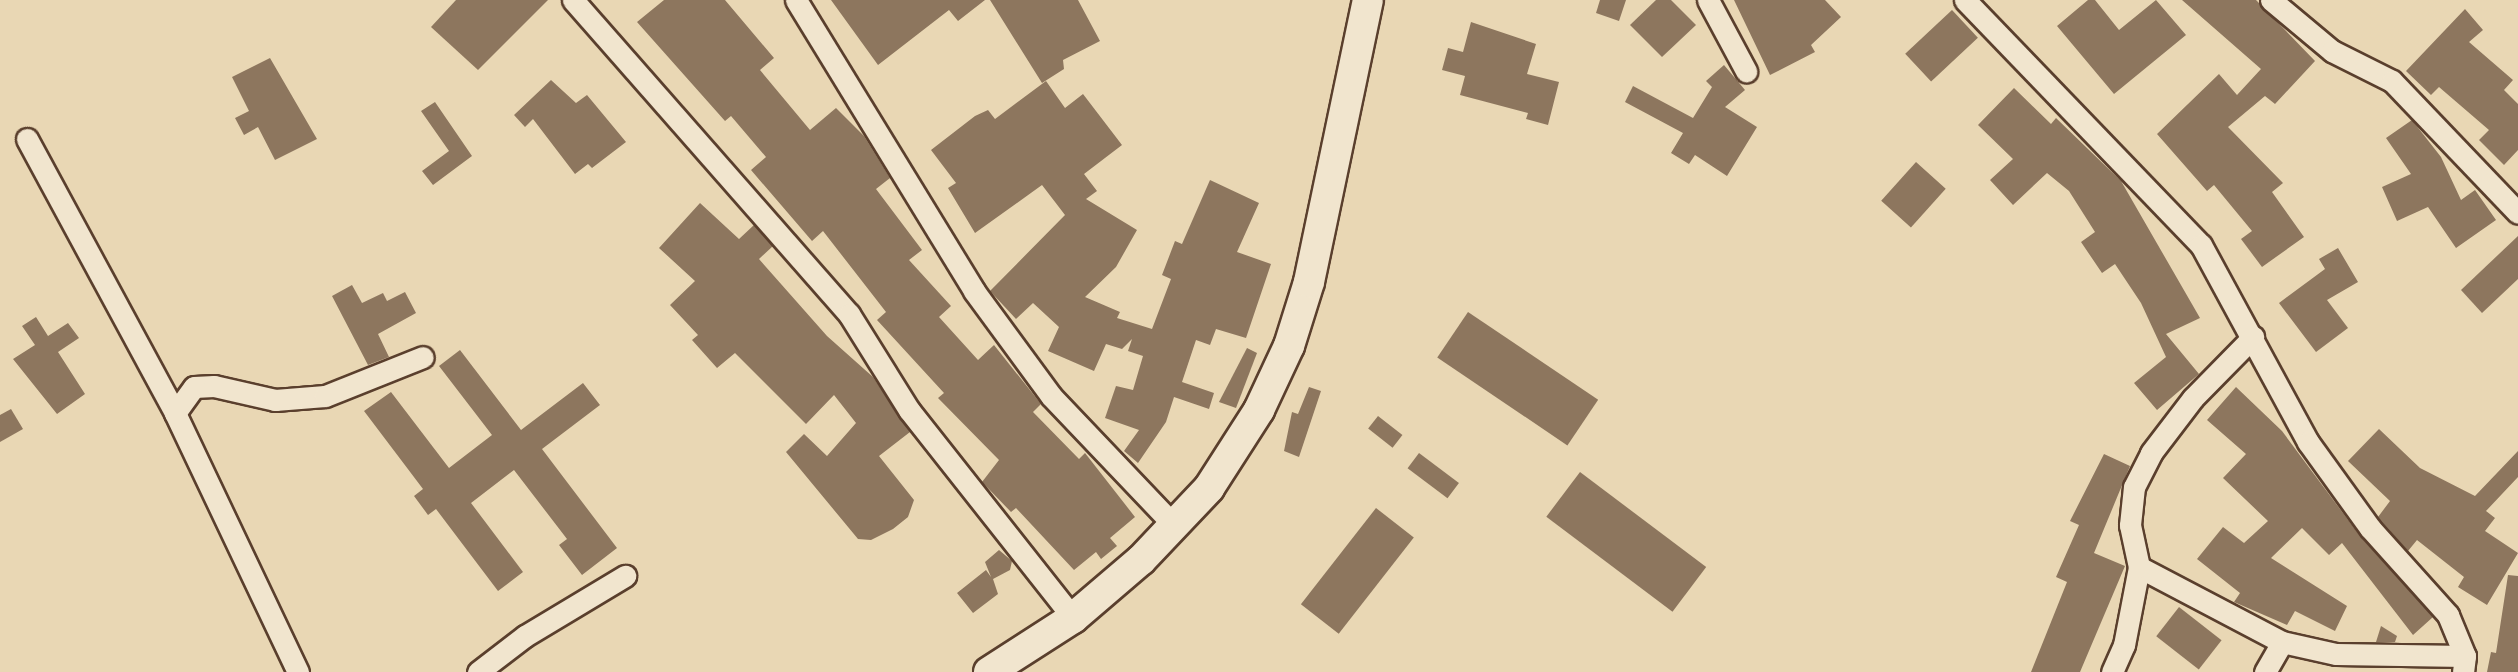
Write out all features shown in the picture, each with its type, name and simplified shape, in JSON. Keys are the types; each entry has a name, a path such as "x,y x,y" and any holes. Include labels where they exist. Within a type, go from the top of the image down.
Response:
{"main road":[{"path":"989,672 1073,618 1174,525 1209,488 1259,410 1289,346 1309,282 1368,0"}],"street":[{"path":"573,0 849,314 909,410 1073,618"},
{"path":"796,0 974,291 1051,396 1174,525"},
{"path":"1708,0 1746,71"},
{"path":"1965,0 2201,245 2308,442 2370,528 2448,615 2464,664 2336,654 2282,642 2139,567"},
{"path":"2271,0 2332,51 2392,81 2518,213"},
{"path":"27,139 175,413 298,672"},
{"path":"2112,672 2124,645 2139,567 2131,516 2134,487 2151,453 2193,398 2253,337"},
{"path":"175,413 194,387 214,386 275,400 325,396 423,357"},
{"path":"478,672 525,636 625,576"},
{"path":"2265,672 2282,642"}],"building":[{"path":"456,0 548,0 478,70 431,27"},
{"path":"664,0 725,0 774,58 760,70 810,130 836,108 864,136 890,178 876,189 922,250 909,260 951,306 939,317 978,360 994,345 1041,404 1033,412 1079,459 1085,453 1135,517 1110,538 1117,546 1101,559 1096,552 1074,570 1016,508 1011,512 982,482 999,460 938,398 944,393 877,320 886,312 823,231 812,241 751,170 766,157 731,116 725,121 637,22"},
{"path":"831,0 985,0 958,21 949,10 878,65"},
{"path":"990,0 1078,0 1100,41 1063,60 1064,69 1042,83"},
{"path":"1600,0 1626,0 1619,21 1596,13"},
{"path":"1656,0 1671,0 1696,25 1662,57 1630,25"},
{"path":"1734,0 1825,0 1841,17 1811,45 1815,52 1770,75"},
{"path":"2088,0 2095,0 2119,30 2156,0 2186,35 2114,94 2057,26"},
{"path":"2182,0 2256,0 2315,61 2275,104 2265,96 2228,127 2283,183 2272,192 2304,237 2262,267 2241,239 2252,231 2214,185 2207,191 2157,134 2219,74 2237,95 2261,69"},
{"path":"2465,9 2483,30 2469,42 2513,80 2504,90 2518,104 2518,150 2504,165 2479,140 2489,130 2439,87 2431,95 2406,71"},
{"path":"1952,10 1978,38 1931,81 1905,54"},
{"path":"1471,22 1536,44 1527,74 1559,82 1548,125 1526,119 1528,113 1460,95 1465,76 1442,70 1448,48 1463,52"},
{"path":"270,58 317,139 275,160 258,127 244,135 235,118 249,111 232,77"},
{"path":"1724,65 1745,90 1725,107 1757,127 1727,176 1695,155 1689,164 1671,153 1683,133 1625,102 1633,86 1693,118 1712,87 1706,81"},
{"path":"551,80 576,103 587,95 626,142 592,168 588,164 575,174 533,119 525,127 514,115"},
{"path":"1046,81 1065,108 1083,94 1122,145 1084,174 1097,191 1086,199 1137,230 1116,267 1085,297 1120,312 1117,318 1152,329 1171,279 1162,275 1175,241 1182,244 1210,180 1259,203 1237,252 1271,264 1246,338 1216,329 1210,345 1196,340 1182,382 1214,393 1209,409 1174,397 1166,422 1138,463 1124,451 1139,430 1105,418 1116,386 1133,390 1143,356 1128,351 1132,339 1122,349 1106,344 1094,371 1048,351 1059,327 1033,303 1016,319 990,291 1065,215 1042,185 975,233 948,188 956,183 931,150 975,116 988,110 995,119"},
{"path":"2014,88 2051,124 2056,118 2121,181 2200,318 2166,334 2199,374 2157,410 2134,383 2166,357 2141,303 2115,264 2102,273 2081,242 2095,232 2069,191 2047,173 2013,205 1990,180 2013,159 1978,125"},
{"path":"435,102 472,156 433,185 422,171 449,151 421,111"},
{"path":"2412,120 2441,157 2461,200 2475,190 2496,220 2456,248 2428,207 2397,221 2382,187 2411,174 2386,138"},
{"path":"1916,162 1946,189 1911,227 1881,201"},
{"path":"700,203 739,239 754,225 773,246 759,259 827,336 873,377 910,432 879,456 914,500 908,517 893,529 871,540 858,539 786,452 804,434 827,456 856,423 834,395 806,424 735,353 717,368 692,340 698,335 670,305 695,281 659,248"},
{"path":"2518,236 2518,279 2482,313 2461,290"},
{"path":"2338,248 2358,282 2327,300 2348,328 2316,352 2279,303 2325,269 2319,259"},
{"path":"352,285 362,303 383,293 387,301 405,292 416,313 378,334 389,357 368,365 332,296"},
{"path":"1468,312 1598,400 1567,445 1437,358"},
{"path":"36,317 48,336 68,323 79,338 58,352 85,394 57,414 13,359 35,345 22,326"},
{"path":"1247,348 1257,353 1236,408 1219,402"},
{"path":"460,350 521,430 583,383 600,405 542,449 617,548 582,575 559,545 567,539 514,470 471,503 523,572 498,591 436,509 428,515 414,496 423,489 364,411 391,392 449,468 492,435 439,366"},
{"path":"1309,387 1321,391 1299,457 1284,451 1292,412 1298,414"},
{"path":"2236,387 2282,431 2360,536 2433,617 2413,635 2342,543 2329,555 2302,528 2271,558 2347,606 2335,631 2295,611 2287,625 2234,602 2240,593 2197,559 2223,527 2244,543 2268,521 2223,478 2246,454 2207,420"},
{"path":"11,409 23,429 0,442 0,415"},
{"path":"1378,416 1402,435 1393,448 1368,429"},
{"path":"2379,429 2420,468 2475,496 2518,451 2518,477 2486,511 2495,518 2485,531 2518,553 2487,605 2458,587 2464,577 2417,540 2408,551 2378,517 2390,501 2348,461"},
{"path":"1419,453 1459,483 1447,498 1408,468"},
{"path":"2104,454 2130,466 2094,553 2125,566 2080,672 2031,672 2067,582 2056,577 2079,525 2070,521"},
{"path":"1580,472 1706,567 1672,612 1546,517"},
{"path":"1376,508 1414,538 1339,634 1301,604"},
{"path":"999,550 1012,561 1010,570 993,579 998,594 973,613 957,593 986,570 991,577 985,562"},
{"path":"2508,575 2518,576 2518,672 2487,672 2491,652 2496,653"},
{"path":"2179,607 2222,640 2199,669 2156,636"},
{"path":"2381,626 2397,636 2395,642 2376,642"}]}
